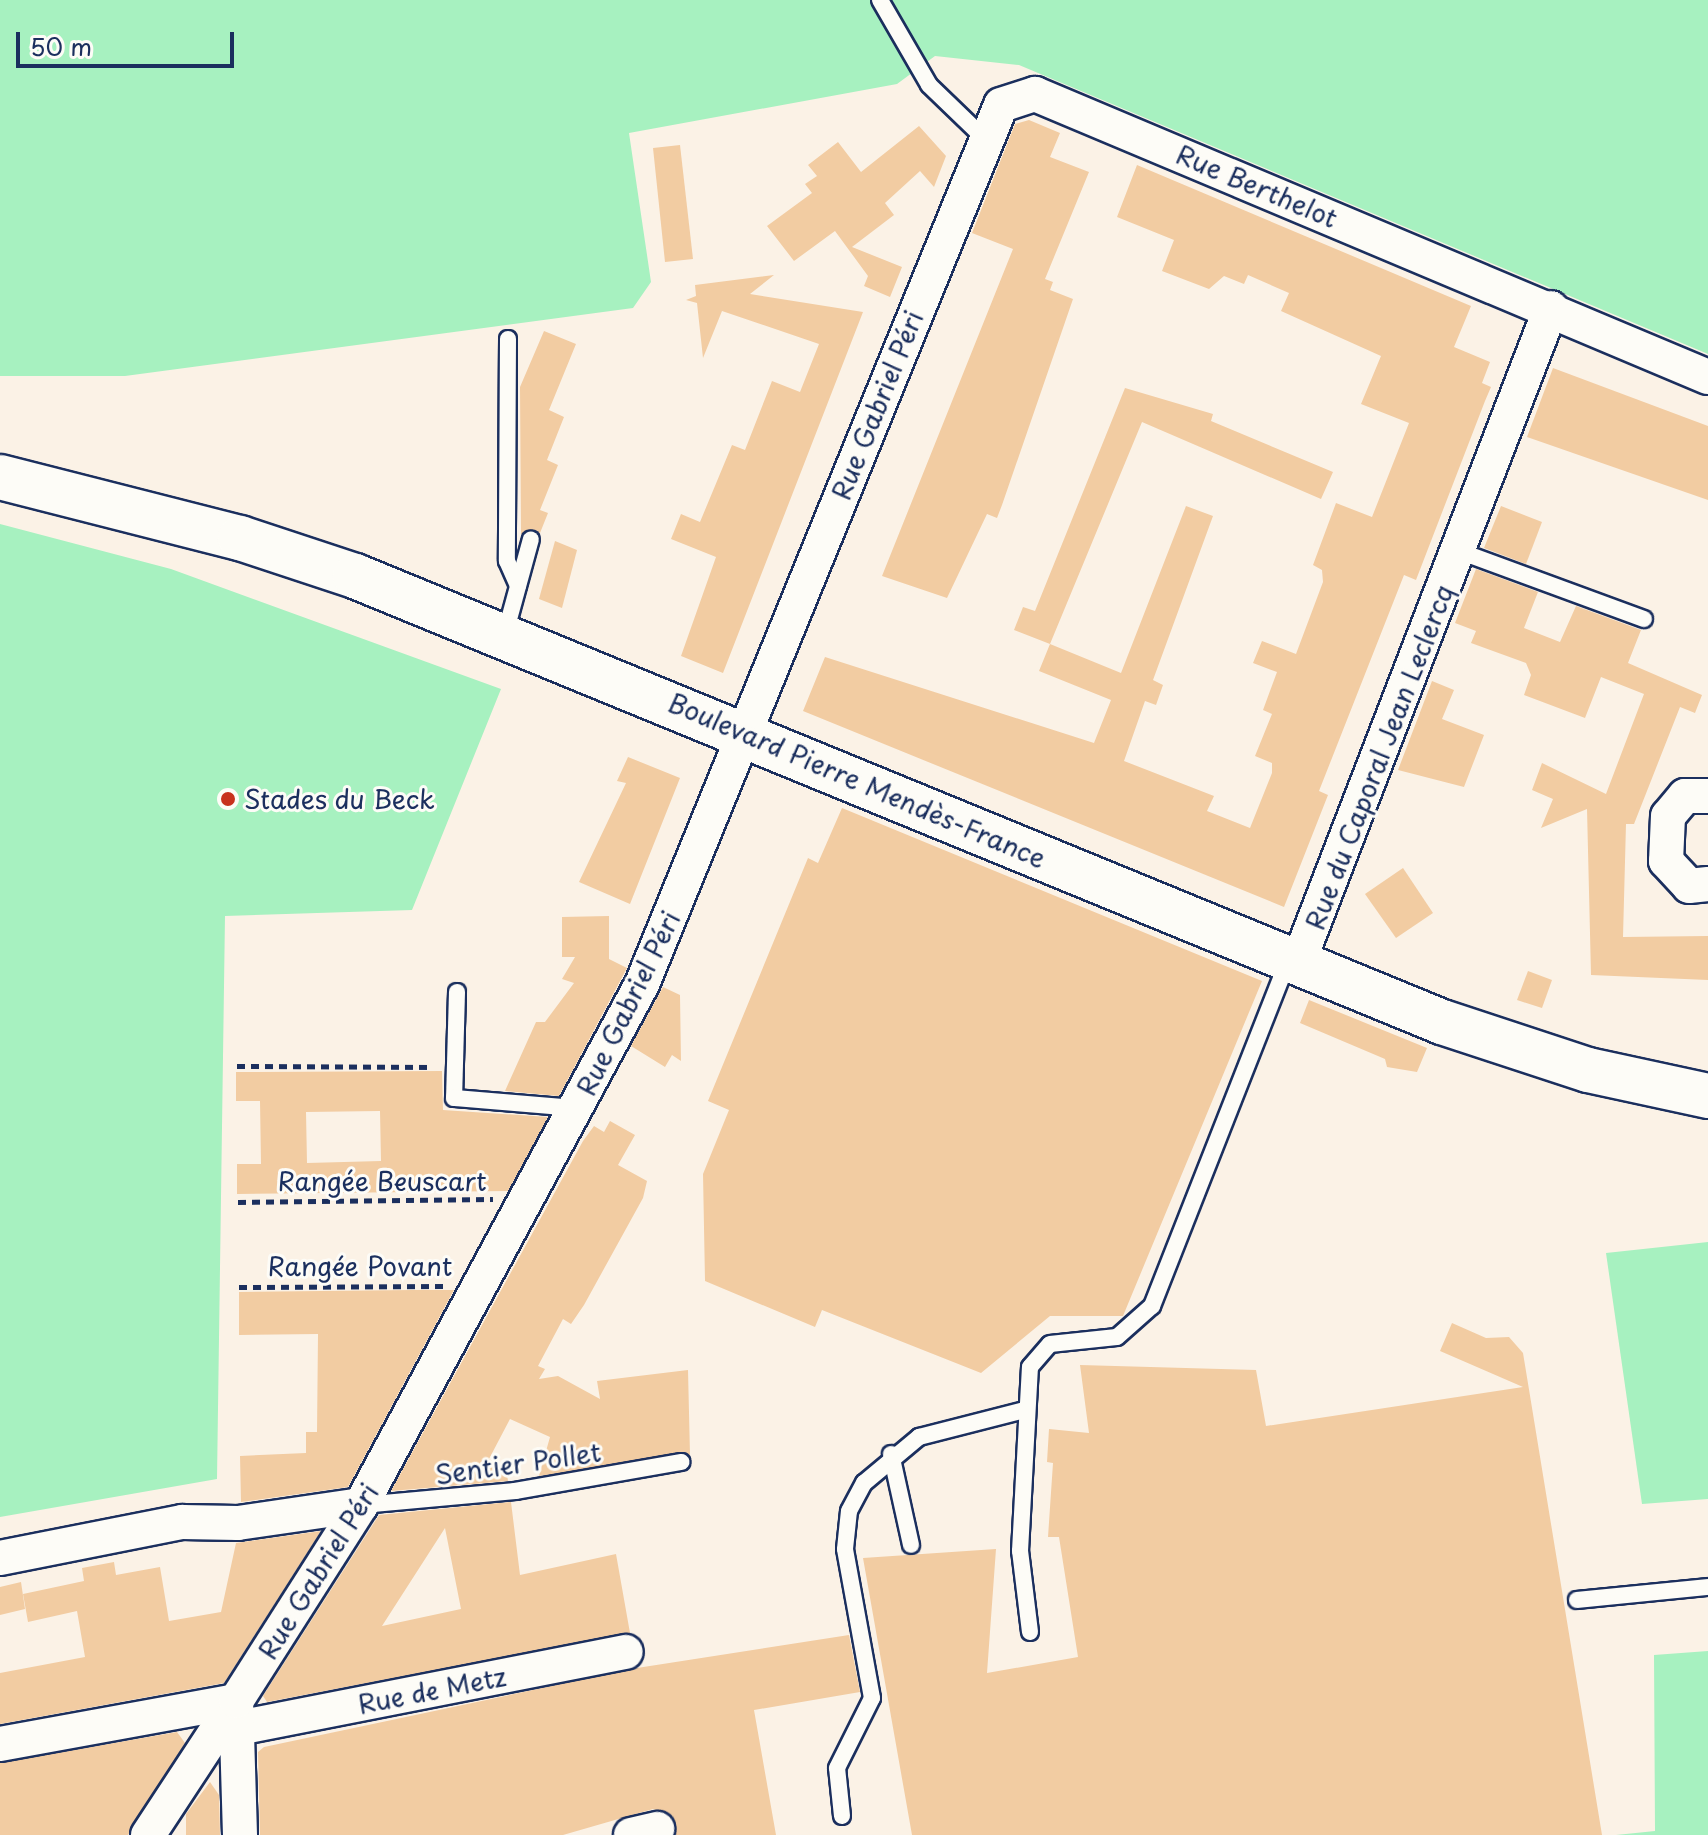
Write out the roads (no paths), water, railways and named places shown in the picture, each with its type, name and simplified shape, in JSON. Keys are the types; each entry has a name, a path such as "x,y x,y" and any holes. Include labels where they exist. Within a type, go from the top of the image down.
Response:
{"street":[{"name":"Rue Berthelot","path":"984,138 1001,105 1035,94 1551,308 1708,377"},
{"name":"Rue Gabriel Péri","path":"148,1835 237,1715 361,1505 642,984 984,138"},
{"name":"Rue du Caporal Jean Leclercq","path":"1293,961 1459,551 1551,308"},
{"name":"Boulevard Pierre Mendès-France","path":"0,477 240,538 505,634 1293,961 1513,1047 1708,1096"},
{"path":"1708,796 1685,796 1668,816 1666,861 1689,886 1708,884"},
{"path":"0,1558 182,1522 238,1523 361,1505"},
{"name":"Rue de Metz","path":"0,1744 237,1715 626,1652"},
{"path":"237,1715 240,1835"}],"lane":[{"path":"880,0 929,85 984,138"},
{"path":"508,339 507,561 518,586"},
{"path":"505,634 531,539"},
{"name":"Rue du Caporal Jean Leclercq","path":"1459,551 1644,619"},
{"path":"1030,1632 1020,1551 1024,1410 1030,1367 1050,1344 1117,1337 1152,1306 1293,961"},
{"path":"457,992 454,1098 577,1108"},
{"path":"842,1816 837,1768 872,1698 845,1549 849,1511 891,1454 960,1422 1024,1410"},
{"path":"891,1454 911,1545"},
{"name":"Sentier Pollet","path":"361,1505 515,1491 681,1462"},
{"path":"1577,1600 1708,1587"}],"place":[{"name":"Stades du Beck","path":"228,799"}]}
